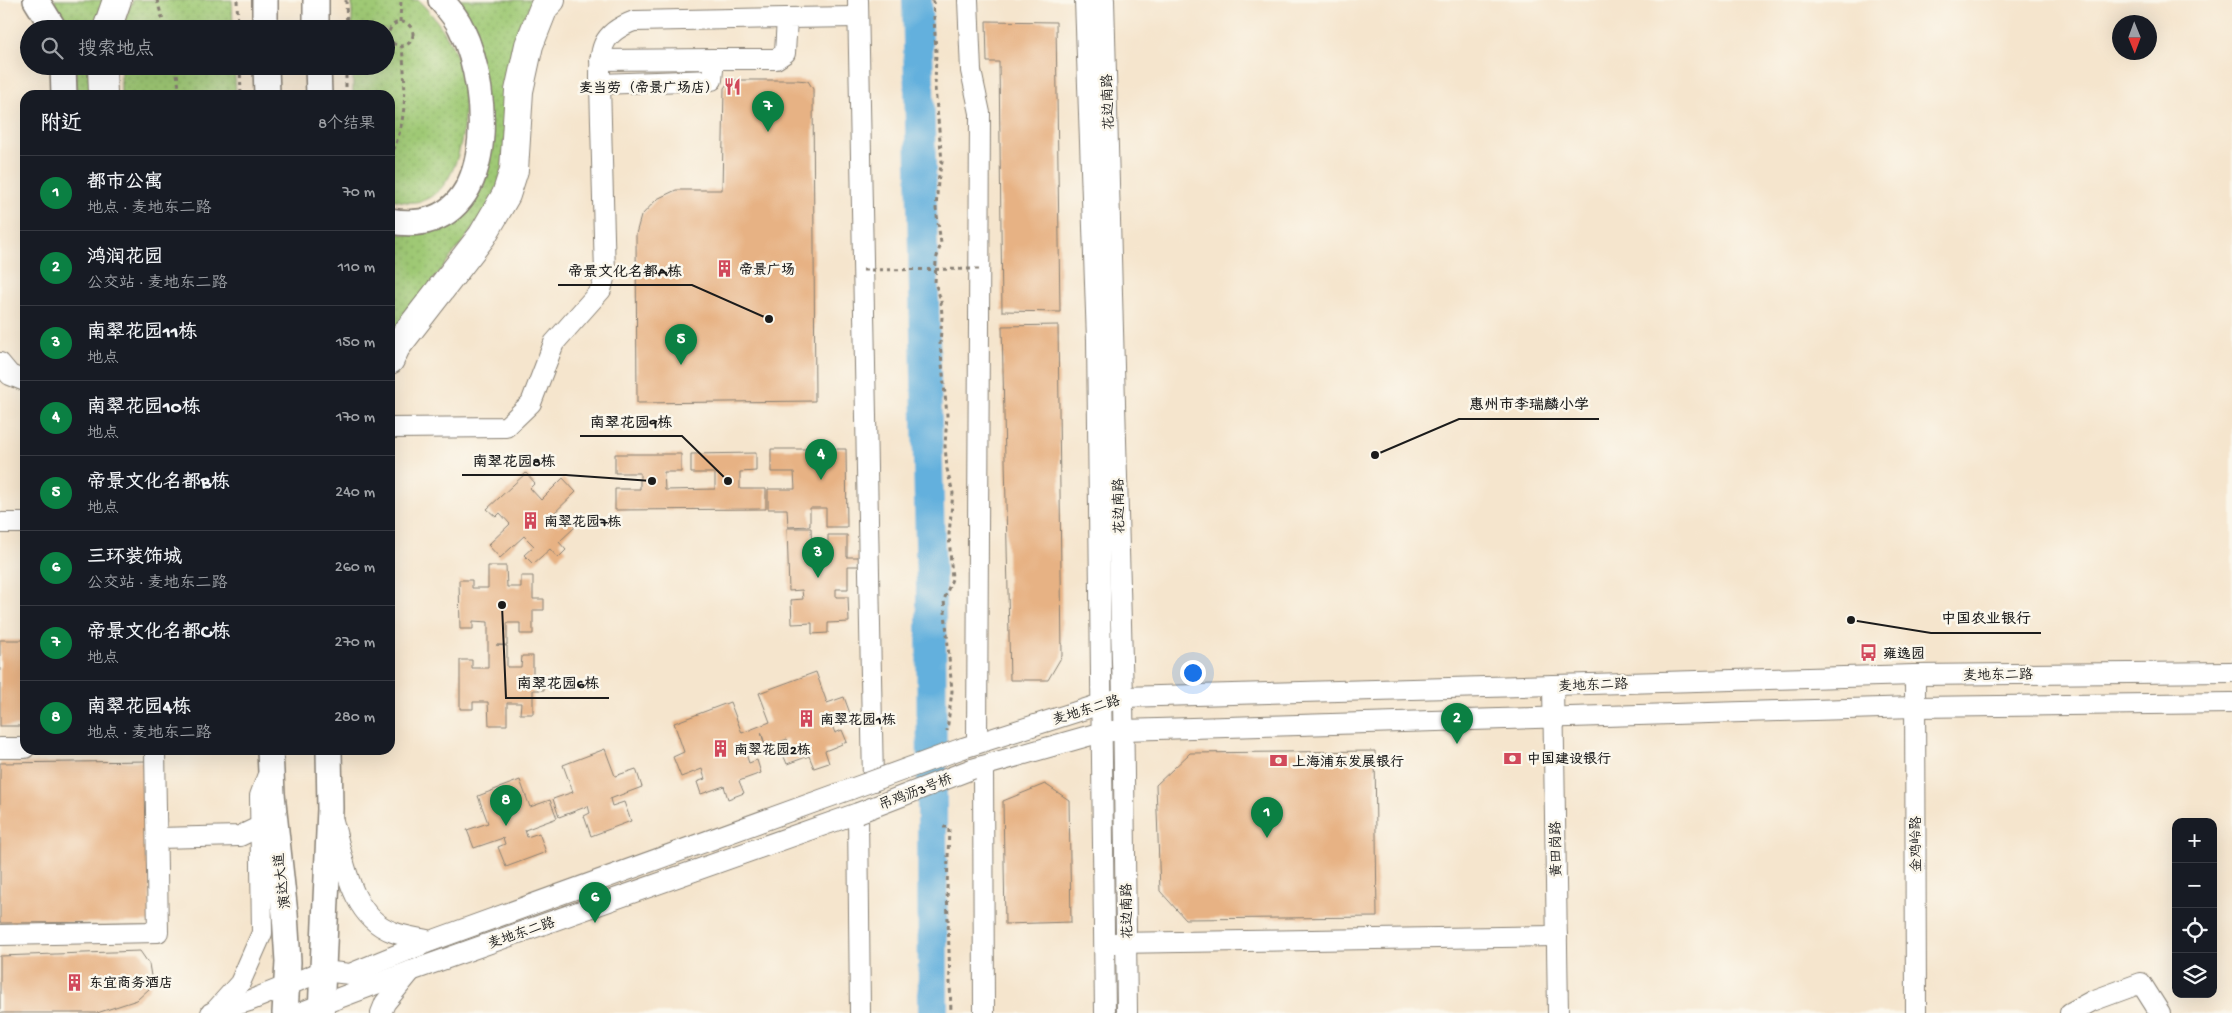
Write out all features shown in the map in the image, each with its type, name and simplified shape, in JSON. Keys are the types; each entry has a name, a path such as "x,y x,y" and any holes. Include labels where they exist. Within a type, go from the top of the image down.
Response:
{"highway":[{"path":"110,20 117,0"},
{"path":"395,349 482,236 506,195 514,170 519,91 528,45 544,8 551,0"},
{"path":"102,75 103,90"}],"main road":[{"path":"36,0 48,20"},
{"path":"395,222 407,224 425,222 455,206 468,190 476,171 481,151 480,107 476,75 461,27 441,0"},
{"path":"63,75 64,90"},
{"path":"266,75 267,90"},
{"path":"318,75 319,90"},
{"path":"314,1010 323,971 330,809 329,755"},
{"name":"演达大道","path":"271,758 288,962 285,1013"}],"street":[{"path":"968,0 971,71 980,114 980,269 970,746"},
{"name":"花边南路","path":"1085,0 1097,340 1105,1013"},
{"name":"花边南路","path":"1104,0 1123,697 1128,1013"},
{"path":"395,428 506,427 531,403 554,343 601,290 605,274 600,60 606,40 616,28 634,21 787,18 858,9 873,781"},
{"path":"600,60 776,58 785,53 787,18"},
{"path":"600,84 712,80 714,58"},
{"path":"0,363 10,375 20,379"},
{"path":"0,524 20,523"},
{"name":"麦地东二路","path":"970,746 1123,697 1914,675 2232,672"},
{"name":"金鸡岭路","path":"1914,675 1916,1013"},
{"name":"黄田岗路","path":"1553,685 1558,1013"},
{"name":"麦地东二路","path":"977,767 1102,732 1123,730 1915,707 2232,703"},
{"name":"吊鸡沥3号桥","path":"851,789 970,746"},
{"path":"0,748 20,748"},
{"path":"0,935 158,932 158,838 155,755"},
{"path":"212,1012 240,983 262,933 260,796 271,758"},
{"path":"977,767 984,1013"},
{"name":"吊鸡沥3号桥","path":"858,813 977,767"},
{"name":"麦地东二路","path":"323,971 350,974 431,941 851,789"},
{"path":"330,809 352,887 362,908 376,924 392,932 431,941"},
{"path":"858,813 860,1013"},
{"name":"麦地东二路","path":"314,1010 411,970 858,813"},
{"path":"158,838 240,836 261,826"},
{"path":"1104,944 1126,942 1557,936"},
{"path":"381,1013 385,1003 411,970"},
{"path":"212,1012 249,1001 323,971"},
{"path":"2070,1013 2092,1001 2141,983 2160,1013"}],"path":[{"path":"157,0 163,20"},
{"path":"237,0 237,20"},
{"path":"346,0 346,20"},
{"path":"400,22 401,0"},
{"path":"933,0 936,52 935,88 942,161 936,209 941,244 936,260 935,284 941,300 940,343 947,415 945,446 947,469 953,493 949,534 952,579 944,600 952,691 947,731"},
{"path":"395,23 400,22 411,27 414,35 410,43 402,46 395,43"},
{"path":"395,145 403,123 404,72 402,46"},
{"path":"177,75 179,90"},
{"path":"240,75 241,90"},
{"path":"346,75 346,90"},
{"path":"863,270 980,269"},
{"path":"943,827 949,827 947,889 950,1013"}],"green space":[{"path":"54,0 108,0 102,20 62,20"},
{"path":"133,0 232,0 233,20 125,20"},
{"path":"352,0 418,0 431,14 452,45 459,63 463,83 463,133 457,158 448,179 434,195 414,202 395,199 395,90 353,90 353,75 395,75 395,20 352,20"},
{"path":"457,0 536,0 519,24 511,54 503,160 494,201 395,330 395,233 413,235 431,232 449,225 462,215 484,186 490,139"},
{"path":"76,75 94,75 94,90 77,90"},
{"path":"121,75 235,75 236,90 121,90"}],"building":[{"path":"986,21 1056,22 1060,312 1002,311 999,62 987,62"},
{"name":"帝景广场","path":"730,80 808,81 813,89 815,401 637,403 636,234 641,216 657,199 676,190 722,190 724,88"},
{"path":"1058,325 1062,656 1048,680 1010,680 1002,326"},
{"path":"771,449 846,449 847,527 826,527 826,508 810,508 810,526 788,527 787,509 768,509 768,489 795,489 794,472 771,472"},
{"path":"756,453 756,471 740,472 740,489 766,489 766,509 615,510 615,489 640,489 640,473 615,473 615,454 681,454 681,472 664,472 665,490 715,489 715,473 691,473 691,454"},
{"name":"南翠花园7栋","path":"526,473 535,483 530,488 541,500 563,478 576,492 550,517 558,526 567,517 575,527 559,542 566,550 558,558 550,549 533,564 524,555 534,546 524,536 500,558 488,545 510,524 500,513 496,517 487,509"},
{"path":"787,528 811,528 812,552 828,552 828,535 847,535 847,557 859,557 859,566 848,566 848,589 836,589 836,597 848,597 849,622 828,623 828,633 812,634 812,623 792,624 791,600 803,599 802,590 789,591"},
{"path":"488,566 506,566 507,587 521,587 521,576 533,576 533,599 544,599 544,610 533,610 533,634 520,634 520,623 507,623 507,645 496,645 507,646 507,667 521,667 522,656 533,656 533,679 544,679 544,690 533,690 533,714 520,714 521,703 507,703 507,725 489,725 488,702 473,702 473,709 460,709 460,660 472,660 472,668 488,668 488,622 473,621 473,629 460,629 459,580 472,580 472,588 488,588"},
{"path":"0,640 20,640 20,726 0,726"},
{"path":"816,672 827,703 844,697 851,716 831,723 835,733 842,730 847,742 825,751 829,763 814,768 809,756 787,764 782,752 791,749 787,739 766,747 761,732 765,746 746,754 749,763 757,760 761,773 739,781 744,793 728,799 724,786 701,794 697,782 705,779 702,769 681,777 673,757 684,752 674,723 730,702 742,733 770,722 759,693"},
{"path":"605,749 615,776 636,769 642,787 610,799 612,806 624,802 631,821 591,836 584,816 590,813 588,806 559,817 553,799 573,792 563,765"},
{"path":"1375,751 1377,917 1185,919 1160,891 1156,785 1190,753"},
{"path":"148,761 150,922 0,923 0,763"},
{"path":"520,780 530,807 550,800 557,818 525,830 527,837 539,833 546,852 506,867 498,847 505,844 503,838 474,848 467,830 488,823 478,796"},
{"path":"1045,784 1069,800 1071,922 1005,924 1003,801"},
{"name":"东宜商务酒店","path":"140,951 149,964 151,976 150,988 137,1000 97,1013 0,1013 0,956"}],"waterway":[{"path":"917,0 931,587 933,1013"}],"place":[{"name":"麦当劳（帝景广场店）","path":"733,87"},
{"name":"帝景文化名都C栋","path":"768,132"},
{"name":"帝景广场","path":"725,269"},
{"name":"帝景文化名都A栋","path":"769,319"},
{"name":"帝景文化名都B栋","path":"681,365"},
{"name":"惠州市李瑞麟小学","path":"1375,455"},
{"name":"南翠花园10栋","path":"821,480"},
{"name":"南翠花园8栋","path":"652,481"},
{"name":"南翠花园9栋","path":"728,481"},
{"name":"南翠花园7栋","path":"530,521"},
{"name":"南翠花园11栋","path":"818,578"},
{"name":"南翠花园6栋","path":"502,605"},
{"name":"中国农业银行","path":"1851,620"},
{"name":"雍逸园","path":"1869,653"},
{"name":"南翠花园1栋","path":"806,719"},
{"name":"鸿润花园","path":"1457,744"},
{"name":"南翠花园2栋","path":"720,749"},
{"name":"中国建设银行","path":"1513,758"},
{"name":"上海浦东发展银行","path":"1278,761"},
{"name":"南翠花园4栋","path":"506,826"},
{"name":"都市公寓","path":"1267,838"},
{"name":"三环装饰城","path":"595,923"},
{"name":"东宜商务酒店","path":"75,982"}]}
